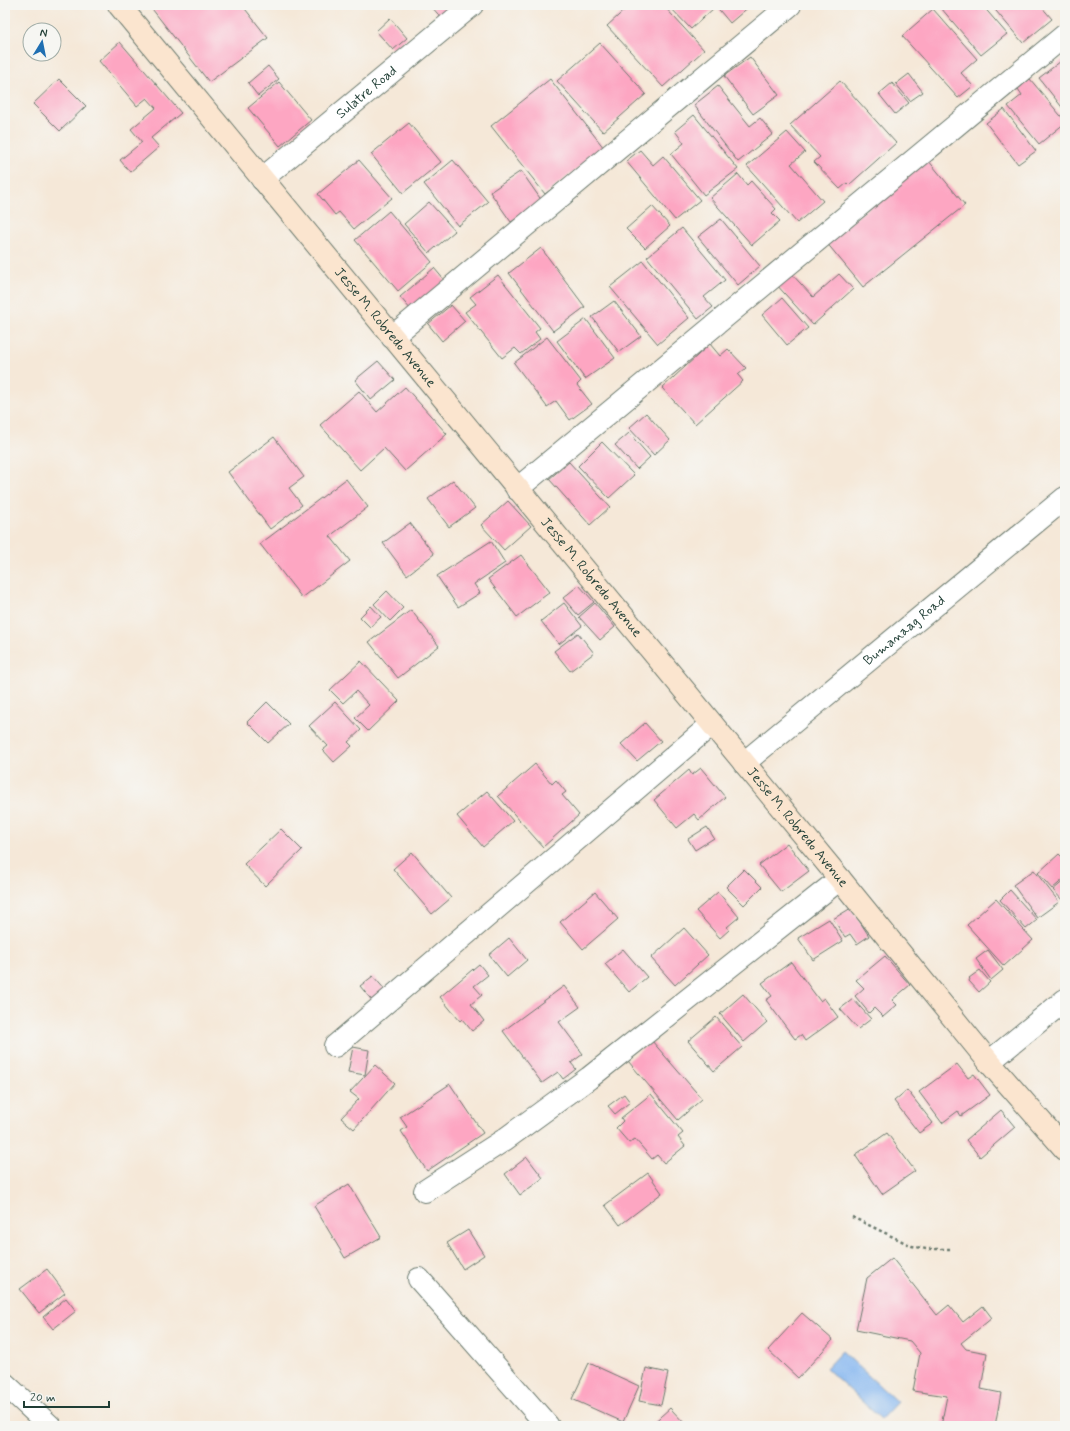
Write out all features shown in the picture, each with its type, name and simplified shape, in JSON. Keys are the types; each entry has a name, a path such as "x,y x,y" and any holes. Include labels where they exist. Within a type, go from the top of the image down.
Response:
{"main road":[{"name":"Jesse M. Robredo Avenue","path":"119,5 517,489 840,878 989,1062 1065,1149"}],"street":[{"name":"Sulatre Road","path":"262,179 472,5"},
{"path":"392,337 790,5"},
{"path":"517,489 1065,34"},
{"name":"Bumanaag Road","path":"744,763 1065,498"},
{"path":"335,1046 712,724"},
{"path":"425,1191 504,1140 589,1078 840,878"},
{"path":"989,1062 1065,1000"},
{"path":"419,1279 548,1426"},
{"path":"5,1384 50,1426"}],"path":[{"path":"852,1217 912,1246 926,1249 953,1249"}],"water":[{"path":"842,1351 897,1402 881,1419 826,1368"}],"building":[{"path":"149,5 242,5 268,38 209,82"},
{"path":"430,5 463,5 445,22"},
{"path":"630,5 663,5 704,50 663,87 607,26"},
{"path":"668,5 711,5 714,8 691,29"},
{"path":"715,5 751,5 730,23"},
{"path":"944,5 982,5 1007,34 981,55 941,8"},
{"path":"991,5 1040,5 1052,19 1023,43"},
{"path":"933,9 977,59 961,73 973,86 958,98 902,36"},
{"path":"390,18 407,38 393,50 376,31"},
{"path":"120,42 181,113 151,138 159,147 130,172 120,160 142,142 131,129 156,108 147,98 137,106 99,61"},
{"path":"600,43 646,94 603,132 557,81"},
{"path":"750,57 779,95 753,114 724,76"},
{"path":"1065,58 1065,111 1039,78"},
{"path":"268,66 279,79 258,96 248,83"},
{"path":"909,74 923,92 910,101 896,84"},
{"path":"59,79 86,106 60,131 33,104"},
{"path":"550,79 604,148 545,194 491,126"},
{"path":"1030,79 1065,121 1065,123 1039,144 1008,106 1022,95 1018,89"},
{"path":"840,81 896,143 849,185 847,183 840,189 814,162 820,157 790,125"},
{"path":"279,82 311,120 280,146 248,108"},
{"path":"892,83 909,103 895,114 879,94"},
{"path":"718,86 750,126 760,118 773,134 738,162 694,105"},
{"path":"1004,109 1036,151 1018,164 986,123"},
{"path":"694,115 738,169 704,195 671,154 684,143 675,131"},
{"path":"409,123 441,162 403,193 371,154"},
{"path":"787,132 805,152 791,164 823,201 797,223 747,166"},
{"path":"640,150 653,165 663,156 700,200 675,220 626,161"},
{"path":"359,160 392,198 354,229 339,212 335,215 318,194"},
{"path":"453,160 488,202 458,226 424,184"},
{"path":"928,160 965,205 863,287 826,242"},
{"path":"521,171 542,201 511,222 490,192"},
{"path":"738,174 747,185 751,181 776,209 772,213 780,221 752,245 710,198"},
{"path":"429,202 455,231 429,253 404,224"},
{"path":"652,206 670,226 645,248 626,229"},
{"path":"389,211 432,262 398,291 355,240"},
{"path":"721,219 760,266 738,285 698,237"},
{"path":"682,228 725,280 704,297 713,307 698,319 647,257"},
{"path":"541,248 585,307 553,331 509,273"},
{"path":"643,261 689,318 658,344 610,287"},
{"path":"434,268 445,281 411,310 400,297"},
{"path":"789,271 813,297 839,274 853,289 813,325 775,283"},
{"path":"498,275 540,328 535,332 540,339 521,354 515,348 502,358 465,312 476,304 470,297"},
{"path":"782,298 808,328 787,345 762,315"},
{"path":"614,301 641,336 619,352 592,317"},
{"path":"451,305 465,321 442,341 428,324"},
{"path":"586,319 615,358 585,379 557,341"},
{"path":"547,337 581,381 577,385 592,404 570,420 556,401 547,407 514,363"},
{"path":"710,344 720,356 728,349 746,368 738,375 743,381 695,424 662,388"},
{"path":"378,361 395,380 371,400 355,380"},
{"path":"405,387 447,434 405,471 384,448 360,470 320,425 359,391 377,412"},
{"path":"646,413 670,440 654,455 629,428"},
{"path":"629,433 650,457 637,469 615,445"},
{"path":"274,437 304,477 289,488 302,505 270,529 228,472"},
{"path":"602,442 634,475 609,498 578,466"},
{"path":"569,462 610,507 590,525 549,479"},
{"path":"346,479 368,507 330,536 350,561 302,598 260,544"},
{"path":"453,480 475,508 449,527 428,499"},
{"path":"508,501 531,526 504,550 481,525"},
{"path":"410,523 434,554 407,575 383,543"},
{"path":"491,541 505,563 474,584 480,593 458,607 437,576"},
{"path":"521,555 550,592 517,617 488,579"},
{"path":"579,585 594,602 578,615 563,598"},
{"path":"387,591 403,608 390,621 374,604"},
{"path":"564,603 582,626 559,644 541,621"},
{"path":"595,603 615,627 600,640 579,617"},
{"path":"371,606 381,617 370,627 360,617"},
{"path":"411,610 439,646 398,678 369,642"},
{"path":"578,633 594,653 570,671 554,651"},
{"path":"361,661 399,701 368,731 355,718 369,705 356,691 343,703 330,690"},
{"path":"267,702 289,724 268,743 247,722"},
{"path":"335,702 361,730 348,742 352,746 334,762 323,750 328,746 309,726"},
{"path":"645,723 661,741 637,761 621,744"},
{"path":"535,764 552,784 556,780 566,792 562,795 579,815 543,847 498,796"},
{"path":"701,768 725,797 699,820 694,814 677,828 654,800 689,770 692,775"},
{"path":"487,791 513,821 483,847 457,816"},
{"path":"707,827 714,838 695,850 688,839"},
{"path":"281,829 302,850 265,886 244,864"},
{"path":"787,843 809,871 781,892 759,865"},
{"path":"412,852 451,898 432,914 393,869"},
{"path":"1059,854 1065,860 1065,878 1052,889 1038,873"},
{"path":"744,869 762,887 744,905 726,887"},
{"path":"1034,870 1059,902 1037,918 1013,885"},
{"path":"1065,880 1065,899 1063,901 1053,890"},
{"path":"1010,890 1037,920 1026,929 1000,900"},
{"path":"595,892 618,919 583,949 560,922"},
{"path":"718,892 739,917 727,927 729,930 720,938 696,911"},
{"path":"996,899 1033,940 1004,966 967,925"},
{"path":"851,908 869,936 857,944 850,934 845,937 833,919"},
{"path":"829,919 843,941 813,960 798,938"},
{"path":"684,928 708,955 675,985 651,958"},
{"path":"509,938 527,960 507,977 489,955"},
{"path":"623,949 647,977 629,992 605,964"},
{"path":"988,950 1003,970 991,980 976,959"},
{"path":"885,956 910,985 892,1000 897,1005 883,1017 874,1008 869,1013 855,996 864,988 856,980"},
{"path":"791,962 820,1001 824,998 838,1017 805,1041 801,1035 795,1039 766,1000 772,996 762,983"},
{"path":"479,964 488,975 474,986 482,995 471,1004 484,1021 472,1031 462,1019 460,1021 440,997"},
{"path":"980,970 990,982 979,992 969,981 969,978"},
{"path":"373,976 387,992 374,1003 360,986"},
{"path":"564,986 580,1007 559,1022 583,1054 571,1063 576,1069 563,1079 558,1072 542,1083 503,1031"},
{"path":"743,994 767,1022 744,1042 720,1014"},
{"path":"853,999 871,1019 858,1029 840,1009"},
{"path":"716,1017 742,1047 714,1071 688,1041"},
{"path":"652,1041 702,1099 678,1120 628,1061"},
{"path":"353,1047 369,1050 365,1075 348,1072"},
{"path":"957,1064 968,1078 974,1074 990,1095 961,1116 958,1111 942,1123 919,1092"},
{"path":"375,1065 395,1083 354,1129 341,1118 359,1099 350,1092"},
{"path":"450,1084 483,1133 427,1171 401,1131 407,1127 400,1117"},
{"path":"907,1090 933,1123 919,1133 894,1101"},
{"path":"624,1094 630,1102 615,1114 608,1106"},
{"path":"651,1094 683,1133 678,1137 685,1146 664,1163 657,1155 652,1159 635,1139 629,1143 616,1128 623,1121 621,1118"},
{"path":"1001,1110 1015,1127 980,1157 966,1140"},
{"path":"887,1133 915,1171 882,1194 855,1155"},
{"path":"527,1157 543,1178 520,1195 505,1174"},
{"path":"648,1173 662,1193 620,1225 605,1205"},
{"path":"349,1184 381,1237 345,1258 314,1206"},
{"path":"468,1230 484,1255 463,1269 447,1243"},
{"path":"892,1258 937,1315 949,1305 963,1322 983,1306 992,1318 961,1343 966,1349 987,1353 981,1389 1001,1393 995,1426 941,1426 947,1396 913,1391 920,1353 910,1341 856,1330 867,1278"},
{"path":"47,1269 65,1293 39,1313 20,1289"},
{"path":"66,1298 76,1311 53,1329 43,1317"},
{"path":"802,1313 833,1340 798,1378 768,1350"},
{"path":"589,1363 639,1386 623,1422 572,1399"},
{"path":"646,1368 668,1373 661,1405 639,1401"},
{"path":"670,1408 687,1426 650,1426"}]}
